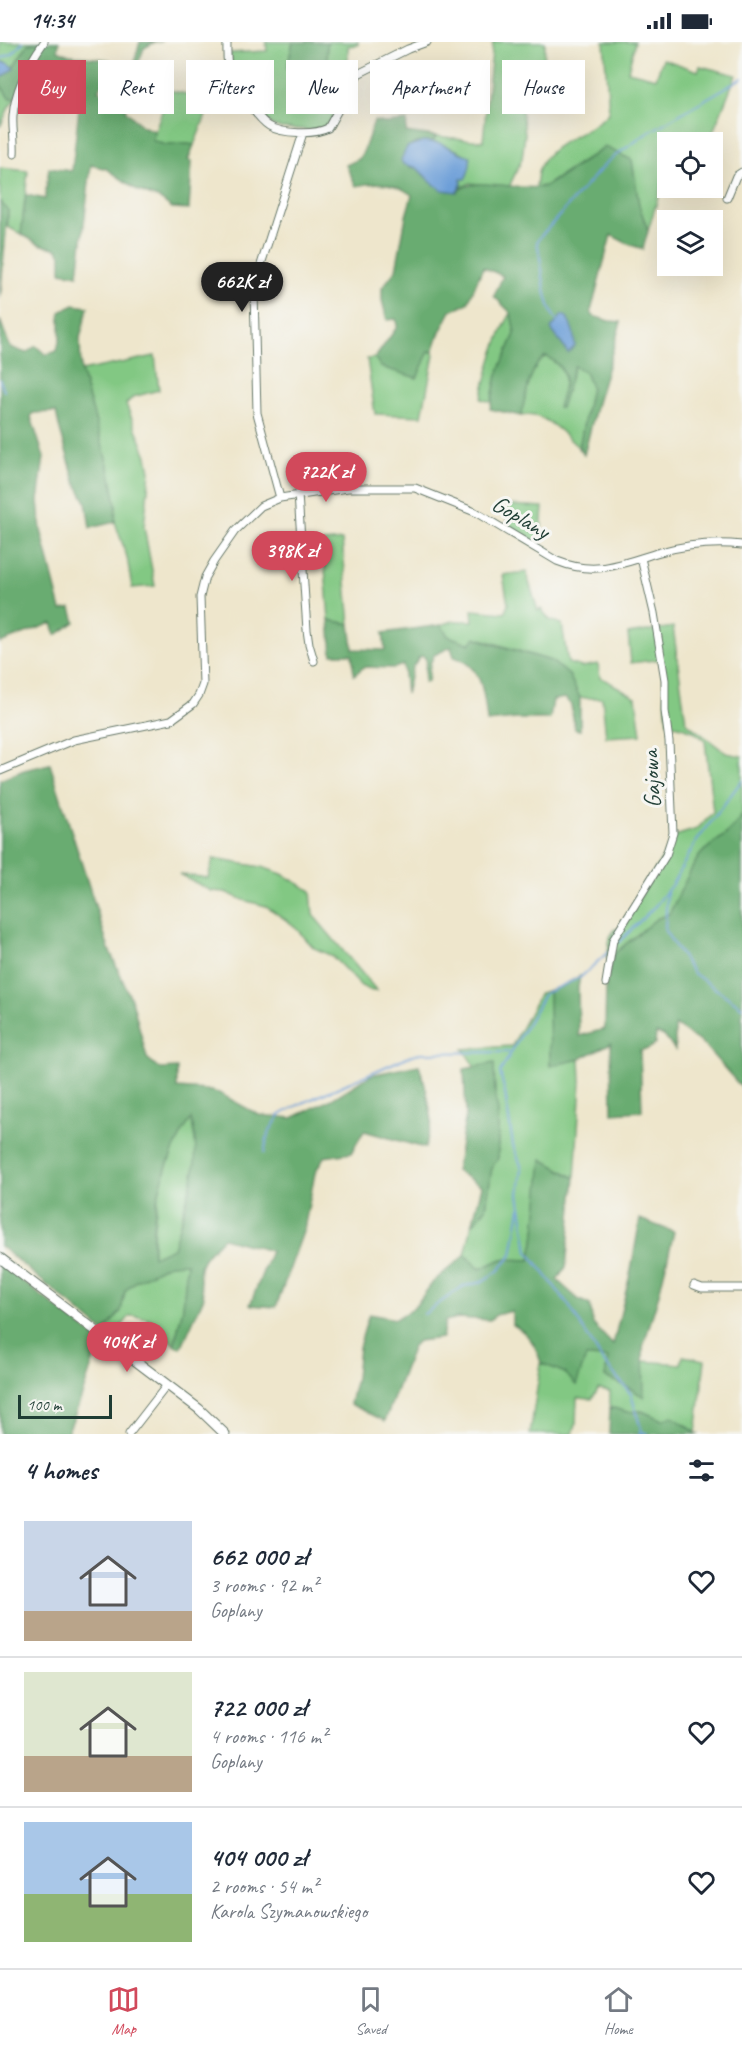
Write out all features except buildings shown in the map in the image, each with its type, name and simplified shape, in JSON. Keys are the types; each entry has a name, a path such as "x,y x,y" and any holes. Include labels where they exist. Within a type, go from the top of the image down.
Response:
{"street":[{"path":"14,154 15,103 27,70 44,42"},
{"path":"227,42 227,62 231,79 262,119 274,129 303,133 328,128 358,74 427,42"},
{"path":"279,498 257,413 254,291 303,133"},
{"path":"727,198 736,176 742,172"},
{"name":"Goplany","path":"0,771 49,749 98,734 165,722 180,715 193,704 203,684 200,597 205,577 224,546 242,524 261,506 279,498 350,488 415,488 476,512 543,554 571,567 599,569 618,566 679,548 711,544 742,545"},
{"path":"298,494 307,630 314,661"},
{"name":"Gajowa","path":"606,983 613,940 666,855 674,834 664,680 652,605 641,558"},
{"path":"0,1258 199,1409 225,1434"},
{"path":"694,1285 702,1288 742,1288"},
{"path":"129,1434 166,1385"}],"green space":[{"path":"0,42 44,42 28,45 13,67 0,62"},
{"path":"59,42 58,50 69,55 110,60 98,60 98,114 129,114 142,126 155,131 152,140 158,143 194,145 188,160 192,161 189,209 172,208 160,199 137,190 107,169 91,165 78,275 61,272 61,254 57,249 39,244 21,234 26,195 45,199 49,168 72,171 78,114 86,114 86,60 18,60 18,95 16,98 9,98 0,84 0,77 2,78 14,68 13,67 28,44"},
{"path":"140,42 155,42 144,48 140,60 135,60"},
{"path":"266,42 293,42 289,60 286,60 286,114 334,114 324,127 312,130 281,128 272,125 261,114 274,114 274,60 231,60 230,53 267,51"},
{"path":"293,42 327,42 327,60 289,60"},
{"path":"327,42 358,42 358,45 348,46 348,60 327,60"},
{"path":"493,42 545,42 544,60 502,60 502,114 522,114 525,134 522,159 509,187 470,183 460,188 461,179 470,157 433,141 436,136 483,141 486,114 490,114"},
{"path":"604,42 635,42 628,71 656,78 663,59 698,71 700,66 736,75 713,132 657,132 658,198 648,231 639,205 632,160 605,147 545,186 536,187 539,169 552,151 601,120 609,112"},
{"path":"0,84 9,98 16,98 0,127"},
{"path":"174,91 186,94 186,114 206,114 194,145 168,145 152,140 161,114 174,114"},
{"path":"374,121 385,123 407,121 406,132 436,136 433,141 418,142 407,147 410,167 417,168 431,182 457,192 465,187 485,184 542,187 563,176 605,147 632,160 639,205 648,231 643,249 611,235 591,311 593,316 621,322 584,455 579,448 591,387 585,372 574,366 561,408 558,407 564,384 563,372 554,361 546,356 540,360 532,374 521,416 490,409 497,375 515,334 511,313 494,296 503,276 483,267 468,303 451,311 433,352 429,351 417,378 381,367 375,358 397,327 396,319 387,320 382,300 382,288 396,270 412,195 399,187 386,184 371,183 356,186 346,165 359,159"},
{"path":"0,168 28,171 21,234 8,227 8,210 0,202"},
{"path":"0,202 8,210 0,299"},
{"path":"74,305 88,307 80,338 81,371 110,472 116,505 115,522 90,528 86,502 75,481 56,412 33,413 31,417 44,457 38,501 41,530 61,610 71,608 75,622 56,635 52,623 0,643 0,320 10,347 26,353 36,346 46,355 57,351 60,337 60,312"},
{"path":"511,313 515,334 497,375 491,402 481,399 493,354"},
{"path":"429,351 434,355 422,416 375,414 367,359 375,358 381,367"},
{"path":"155,356 159,390 133,397 126,404 147,456 150,471 144,527 155,586 132,588 127,557 115,522 116,505 110,472 81,371"},
{"path":"546,356 563,372 561,407 574,365 585,372 591,387 579,448 546,420 529,415 521,416 532,374 540,360"},
{"path":"508,505 543,507 540,548 507,527"},
{"path":"342,540 350,624 329,620 323,542"},
{"path":"526,572 538,611 541,609 550,620 562,624 568,663 582,667 598,664 600,677 636,697 641,735 606,737 602,698 580,698 569,675 551,661 475,637 471,644 448,636 441,625 453,621 473,621 472,610 505,613 508,604 503,575"},
{"path":"329,620 350,624 353,649 385,650 383,633 441,625 448,636 470,644 475,637 551,661 569,675 580,698 580,730 575,729 571,705 565,698 553,700 550,719 487,722 481,683 471,668 454,657 451,647 434,655 430,664 428,682 424,683 426,659 423,656 419,657 412,668 406,694 403,665 394,668 364,667 354,675 352,654 332,654"},
{"path":"673,627 686,722 726,753 742,756 742,814 728,832 697,859 669,914 656,919 607,958 610,937 615,929 620,931 675,836 697,829 713,812 705,741 693,731 667,722 663,659 631,663 628,634"},
{"path":"50,764 109,949 133,1004 147,1058 160,1069 177,1068 177,1088 219,1093 259,1115 292,1118 332,1099 371,1075 419,1065 427,1092 432,1121 425,1148 364,1131 351,1153 324,1157 315,1173 304,1229 276,1307 250,1305 271,1251 223,1238 209,1252 200,1270 204,1297 181,1348 174,1345 183,1308 187,1263 169,1264 136,1281 125,1291 121,1311 104,1332 0,1246 0,780 24,770","holes":["191,1119 196,1151 191,1184 173,1248 153,1257 152,1239 156,1203 166,1167"]},
{"path":"742,814 742,1088 704,1045 675,1025 675,1050 664,1036 656,1033 655,1044 648,1049 640,1050 642,1111 612,1113 611,1043 580,1059 550,1066 549,990 580,976 579,1036 605,1029 606,984 614,954 656,919 669,914 697,859 733,827"},
{"path":"213,859 262,867 282,874 311,891 313,915 377,991 361,986 332,956 314,948 293,925 266,906 225,892 211,891 179,874 208,878"},
{"path":"549,990 550,1065 580,1059 581,1081 575,1178 543,1160 530,1260 502,1259 480,1269 465,1255 472,1225 486,1208 492,1167 498,1158 498,1111 495,1097 494,1064 475,1067 463,1049 512,1046 540,993"},
{"path":"494,1063 495,1097 498,1111 498,1159 492,1167 486,1208 472,1225 482,1186 456,1171 466,1114 464,1069"},
{"path":"191,1118 197,1151 194,1172 173,1249 153,1257 155,1220 161,1184 173,1150"},
{"path":"542,1159 575,1178 566,1267 557,1280 578,1299 590,1305 593,1324 613,1345 631,1270 640,1219 674,1232 643,1347 644,1397 605,1377 608,1358 586,1357 576,1385 565,1373 541,1363 531,1340 512,1324 512,1311 496,1315 490,1320 458,1318 445,1321 442,1338 418,1341 413,1346 385,1421 350,1404 356,1378 359,1347 369,1314 396,1319 414,1308 433,1282 465,1255 480,1269 502,1259 530,1260 534,1242"},
{"path":"187,1262 183,1308 174,1345 156,1324 145,1318 130,1316 111,1339 104,1332 121,1311 125,1291 136,1281 169,1264"},
{"path":"0,1264 100,1341 67,1434 0,1434"},
{"path":"683,1356 705,1360 696,1433 687,1425 662,1420 642,1411 627,1412 610,1407 610,1391 598,1389 592,1399 577,1398 576,1424 573,1434 530,1434 541,1363 565,1373 586,1357 609,1358 605,1377 643,1396 642,1361 681,1364"},
{"path":"610,1407 627,1412 642,1411 662,1420 672,1416 698,1434 609,1434"}],"water":[{"path":"0,62 7,63 14,68 2,78"},
{"path":"423,141 440,143 470,157 468,174 465,179 461,179 462,183 457,192 442,190 417,168 403,164 401,160 407,147"},
{"path":"562,315 567,317 573,331 575,346 568,353 551,329"}],"waterway":[{"path":"0,59 12,54 23,42"},
{"path":"557,321 552,314 544,284 537,242 541,236 608,161 646,134 742,78"},
{"path":"0,380 4,391"},
{"path":"619,942 656,905 673,883 694,845 742,780"},
{"path":"667,891 665,931 693,973 742,1007"},
{"path":"608,952 581,977 545,993 500,1072 513,1145 522,1168 519,1194 528,1252 568,1304 602,1360 631,1394 641,1429 640,1434"},
{"path":"264,1153 268,1134 280,1115 412,1055 512,1052"},
{"path":"424,1314 462,1287 481,1282 498,1271 512,1255 520,1208"},
{"path":"640,1431 648,1434"}]}
